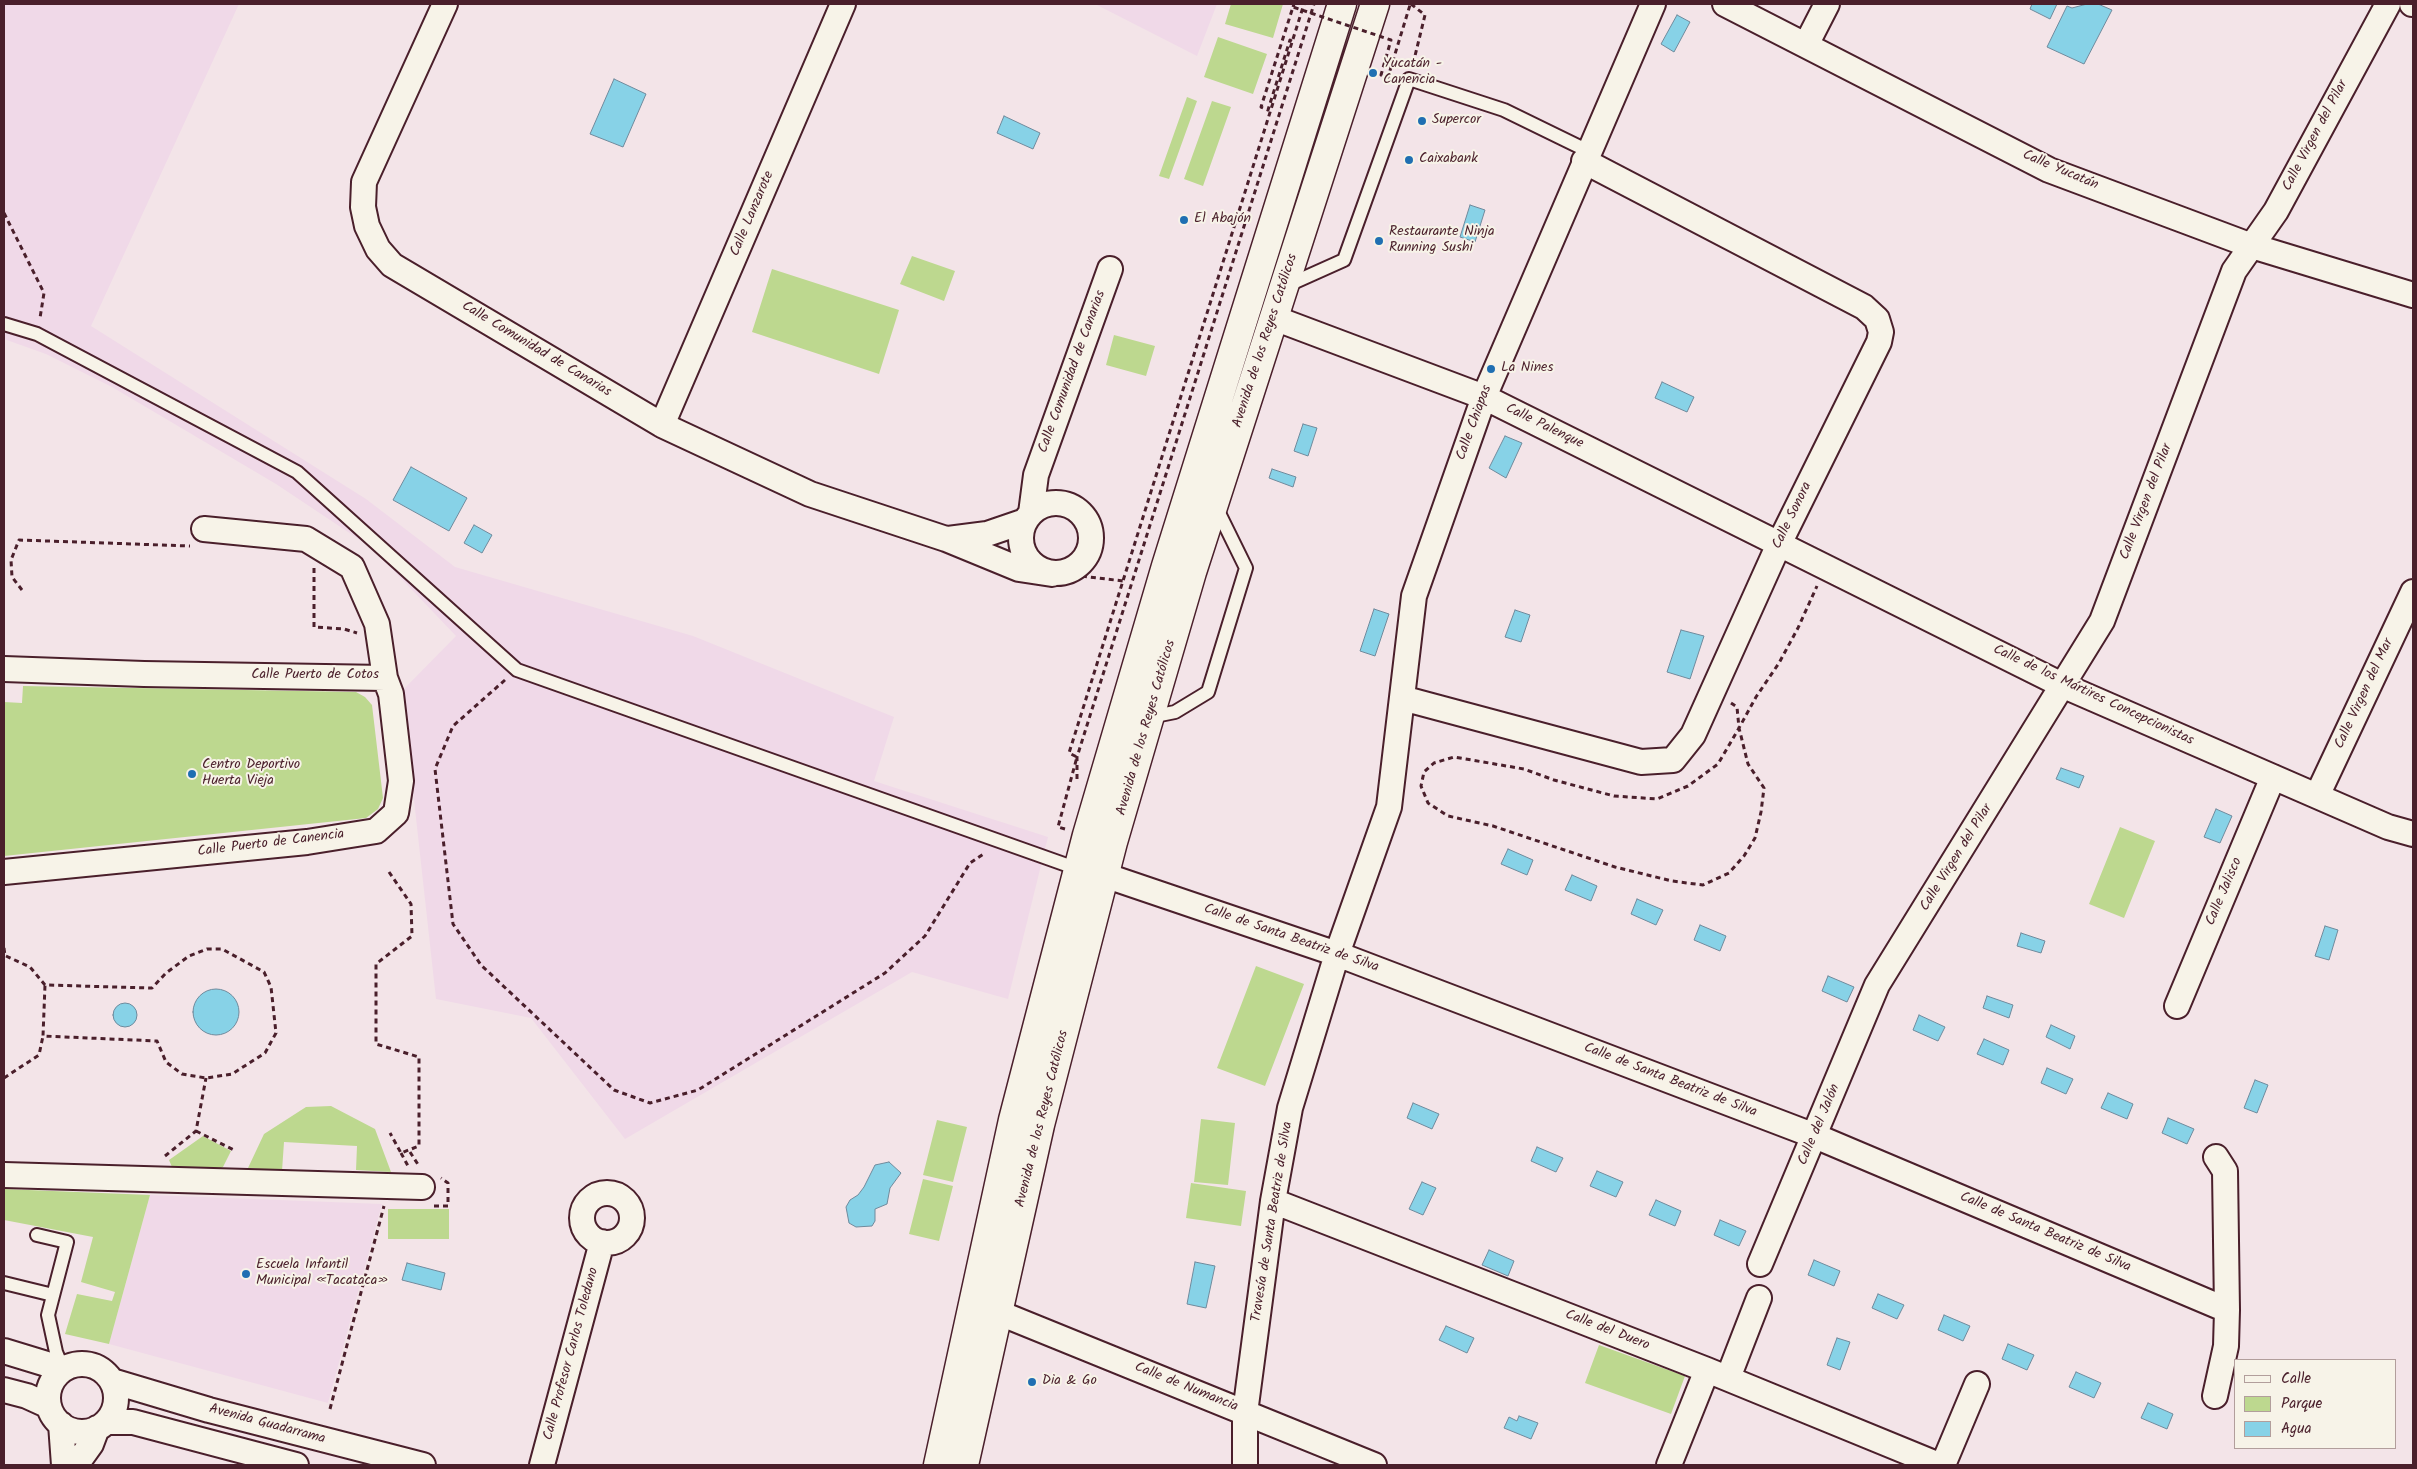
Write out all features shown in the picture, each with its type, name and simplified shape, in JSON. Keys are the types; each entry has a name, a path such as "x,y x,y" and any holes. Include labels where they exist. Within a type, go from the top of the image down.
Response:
{"street":[{"name":"Calle Comunidad de Canarias","path":"445,4 364,182 363,207 366,226 378,249 392,265 662,425 810,494 946,539 1019,570 1057,573"},
{"name":"Calle Lanzarote","path":"662,425 843,4"},
{"name":"Avenida de los Reyes Católicos","path":"938,1465 1013,1120 1087,834 1166,566 1342,4"},
{"name":"Avenida de los Reyes Católicos","path":"964,1465 1040,1125 1104,875 1214,504 1375,4"},
{"name":"Calle Chiapas","path":"1388,807 1414,596 1484,397 1586,156 1653,4"},
{"name":"Calle Yucatán","path":"1725,4 2049,170 2252,246 2413,295"},
{"path":"1806,45 1827,4"},
{"name":"Calle Virgen del Pilar","path":"1877,985 2102,622 2234,271 2276,211 2388,4"},
{"name":"Calle Sonora","path":"1402,698 1641,762 1673,760 1693,735 1779,544 1879,342 1881,332 1877,319 1864,307 1586,156"},
{"name":"Calle Comunidad de Canarias","path":"946,539 987,534 1028,517 1036,475 1110,269"},
{"name":"Calle Palenque","path":"1274,318 1484,397 1779,544"},
{"path":"1036,475 1056,503"},
{"path":"1056,503 1067,504 1084,516 1092,536 1087,556 1081,564 1057,573 1038,568 1026,558 1021,538 1028,517 1046,504 1056,503"},
{"name":"Calle Puerto de Cotos","path":"4,669 144,674 385,678 377,624 352,567 306,539 201,538"},
{"name":"Calle de los Mártires Concepcionistas","path":"1779,544 2064,686 2388,827 2413,834"},
{"name":"Calle Virgen del Mar","path":"2317,796 2413,592"},
{"name":"Calle Puerto de Canencia","path":"4,872 307,842 376,831 396,813 401,782 390,694 385,678"},
{"name":"Calle Jalisco","path":"2177,1006 2273,777"},
{"name":"Travesía de Santa Beatriz de Silva","path":"1245,1465 1245,1412 1273,1201 1290,1108 1338,954 1388,807"},
{"name":"Calle de Santa Beatriz de Silva","path":"1104,875 1338,954 1816,1136 2227,1310"},
{"name":"Calle del Jalón","path":"1760,1264 1816,1136 1877,985"},
{"path":"2215,1396 2226,1346 2227,1310 2225,1171 2216,1157"},
{"path":"4,1175 424,1186"},
{"name":"Calle del Duero","path":"1273,1201 1718,1374 1941,1465"},
{"name":"Calle Profesor Carlos Toledano","path":"542,1465 602,1242"},
{"path":"1669,1465 1759,1298"},
{"name":"Calle de Numancia","path":"997,1312 1374,1465"},
{"path":"4,1351 63,1369"},
{"path":"64,1465 49,1389 63,1369 72,1365 90,1364 99,1368 112,1381 117,1398 112,1416 102,1425 76,1465"},
{"name":"Avenida Guadarrama","path":"112,1381 209,1410 423,1465"},
{"path":"1941,1465 1977,1384"},
{"path":"4,1390 27,1396 78,1431 102,1425 133,1422 296,1465"}],"lane":[{"path":"1284,286 1344,260 1409,79 1504,110 1586,156"},
{"path":"4,324 37,334 297,472 517,670 1078,869"},
{"path":"1150,717 1175,712 1208,692 1246,568 1214,504"},
{"path":"36,1235 67,1242 48,1315 56,1352 63,1369"},
{"path":"4,1283 53,1295"}],"path":[{"path":"1077,757 1069,753 1304,4"},
{"path":"1087,834 1058,827 1077,757 1314,4"},
{"path":"1292,41 1290,40 1268,110 1261,107 1293,5 1391,40 1381,75 1388,77 1410,4 1425,15 1409,79"},
{"path":"4,213 44,293 37,334"},
{"path":"22,590 12,577 11,560 19,540 201,538"},
{"path":"314,563 314,627 344,629 359,633"},
{"path":"1739,728 1748,764 1764,788 1755,838 1744,856 1729,873 1703,886 1672,882 1615,867 1493,826 1448,816 1428,804 1421,786 1424,772 1434,763 1454,757 1524,769 1554,780 1614,796 1657,799 1688,786 1718,764 1756,697 1779,663 1827,567"},
{"path":"1057,573 1124,581"},
{"path":"517,670 453,726 435,769 453,924 481,965 614,1090 650,1103 698,1090 885,973 925,936 970,862 1003,843"},
{"path":"389,872 411,904 412,936 376,964 376,1044 419,1057 419,1146 401,1153"},
{"path":"4,948 5,956 30,967 45,985 43,1036 39,1055 4,1078"},
{"path":"43,1036 157,1041 166,1062 182,1074 206,1078 232,1074 265,1053 276,1033 276,1017 271,987 264,972 222,949 207,949 189,956 166,973 152,988 45,985"},
{"path":"165,1156 196,1131 206,1078"},
{"path":"196,1131 236,1150"},
{"path":"390,1133 401,1153 424,1186 448,1206 448,1183 443,1179 424,1186"},
{"path":"330,1408 384,1205 393,1205"}],"shaded area":[{"path":"4,4 239,4 91,326 366,499 455,567 693,636 894,717 874,781 1048,837 1008,999 912,972 625,1139 531,1018 436,999 402,691 456,636 372,548 276,484 112,387 46,354 4,339"},
{"path":"1095,4 1217,4 1197,56"},
{"name":"Escuela Infantil Municipal «Tacataca»","path":"150,1195 382,1204 328,1403 109,1344"}],"green space":[{"path":"1231,4 1283,4 1273,38 1225,24"},
{"path":"1218,37 1267,54 1253,94 1204,77"},
{"path":"1187,97 1197,101 1169,179 1159,176"},
{"path":"1212,101 1231,107 1203,186 1184,179"},
{"path":"912,256 955,271 944,301 900,284"},
{"path":"772,269 899,310 879,374 752,332"},
{"path":"1114,335 1155,346 1146,376 1106,365"},
{"name":"Centro Deportivo Huerta Vieja","path":"23,686 356,692 365,697 372,705 383,798 378,809 366,818 4,856 4,702 22,703"},
{"path":"2120,827 2155,841 2124,918 2089,904"},
{"path":"1256,966 1304,984 1265,1086 1217,1068"},
{"path":"331,1106 375,1129 391,1172 356,1170 357,1146 284,1142 282,1171 248,1168 264,1134 306,1107"},
{"path":"1201,1119 1235,1123 1228,1185 1194,1182"},
{"path":"937,1120 967,1127 953,1182 923,1175"},
{"path":"203,1136 231,1151 223,1167 216,1170 172,1167 169,1160"},
{"path":"923,1179 953,1186 939,1241 909,1234"},
{"path":"1191,1183 1246,1191 1241,1226 1186,1218"},
{"path":"4,1189 150,1195 109,1344 65,1334 77,1294 112,1301 115,1292 81,1282 93,1237 4,1220"},
{"path":"388,1209 449,1209 449,1239 388,1239"},
{"path":"1599,1345 1685,1376 1671,1414 1585,1383"}],"water":[{"path":"2032,4 2057,4 2050,19 2030,9"},
{"path":"2087,4 2098,4 2112,10 2084,64 2047,47 2067,6 2072,8"},
{"path":"1677,15 1690,22 1674,52 1661,44"},
{"path":"614,79 646,94 623,147 590,134"},
{"path":"1004,116 1040,133 1033,149 997,133"},
{"path":"1470,205 1485,210 1475,242 1460,237"},
{"path":"1662,382 1694,397 1687,412 1655,398"},
{"path":"1303,424 1317,428 1308,456 1294,451"},
{"path":"1505,436 1522,443 1506,478 1489,468"},
{"path":"411,467 467,498 449,531 393,500"},
{"path":"1272,469 1296,477 1293,487 1269,478"},
{"path":"474,525 492,535 482,553 464,543"},
{"path":"1374,609 1389,614 1375,656 1360,651"},
{"path":"1515,610 1530,615 1521,642 1505,637"},
{"path":"1681,630 1704,636 1690,679 1667,672"},
{"path":"2061,768 2084,776 2079,788 2056,779"},
{"path":"2216,809 2232,816 2220,843 2204,837"},
{"path":"1508,849 1533,860 1527,875 1501,864"},
{"path":"1572,875 1597,886 1591,901 1565,890"},
{"path":"1637,899 1663,910 1656,925 1631,914"},
{"path":"1700,925 1726,936 1720,951 1694,940"},
{"path":"2325,926 2338,930 2329,960 2315,956"},
{"path":"2021,933 2045,941 2041,953 2017,946"},
{"path":"1828,976 1854,987 1847,1002 1822,991"},
{"path":"211,989 221,989 235,999 239,1012 235,1025 229,1031 221,1035 211,1035 197,1025 193,1017 193,1007 203,993"},
{"path":"1987,996 2013,1005 2009,1018 1983,1008"},
{"path":"125,1003 130,1004 136,1010 136,1020 130,1026 125,1027 120,1026 114,1020 113,1015 114,1010 120,1004"},
{"path":"1919,1015 1945,1027 1938,1041 1913,1030"},
{"path":"2051,1025 2075,1036 2070,1049 2046,1037"},
{"path":"1984,1039 2009,1050 2003,1065 1977,1054"},
{"path":"2047,1068 2073,1079 2066,1094 2041,1083"},
{"path":"2255,1080 2268,1085 2257,1113 2244,1108"},
{"path":"2108,1093 2133,1104 2127,1119 2101,1108"},
{"path":"1413,1103 1439,1114 1432,1129 1407,1118"},
{"path":"2168,1118 2194,1129 2187,1144 2162,1133"},
{"path":"1537,1147 1563,1158 1556,1172 1531,1161"},
{"path":"889,1162 901,1173 890,1188 887,1204 875,1209 875,1221 872,1226 856,1227 849,1223 846,1207 850,1200 858,1195 864,1187 875,1165"},
{"path":"1597,1171 1623,1182 1616,1197 1590,1186"},
{"path":"1422,1182 1436,1188 1423,1215 1409,1209"},
{"path":"1656,1200 1681,1211 1675,1226 1649,1215"},
{"path":"1720,1220 1746,1231 1739,1246 1714,1235"},
{"path":"1489,1250 1514,1261 1508,1276 1482,1265"},
{"path":"1814,1260 1840,1271 1834,1286 1808,1275"},
{"path":"1195,1262 1215,1266 1206,1308 1187,1304"},
{"path":"407,1263 445,1273 441,1290 402,1280"},
{"path":"1878,1294 1904,1305 1897,1319 1872,1308"},
{"path":"1944,1315 1970,1326 1963,1341 1938,1330"},
{"path":"1446,1326 1474,1338 1467,1353 1439,1340"},
{"path":"1837,1338 1850,1342 1840,1370 1827,1365"},
{"path":"2008,1344 2034,1355 2027,1370 2002,1359"},
{"path":"2076,1372 2101,1383 2094,1398 2069,1387"},
{"path":"2148,1403 2173,1414 2167,1429 2141,1418"},
{"path":"1519,1416 1538,1423 1531,1439 1504,1428 1509,1417 1517,1421"}],"place":[{"name":"Yucatán - Canencia","path":"1373,73"},
{"name":"Supercor","path":"1422,121"},
{"name":"Caixabank","path":"1409,160"},
{"name":"El Abajón","path":"1184,220"},
{"name":"Restaurante Ninja Running Sushi","path":"1379,241"},
{"name":"La Nines","path":"1491,369"},
{"name":"Centro Deportivo Huerta Vieja","path":"192,774"},
{"name":"Escuela Infantil Municipal «Tacataca»","path":"246,1274"},
{"name":"Dia & Go","path":"1032,1382"}]}
